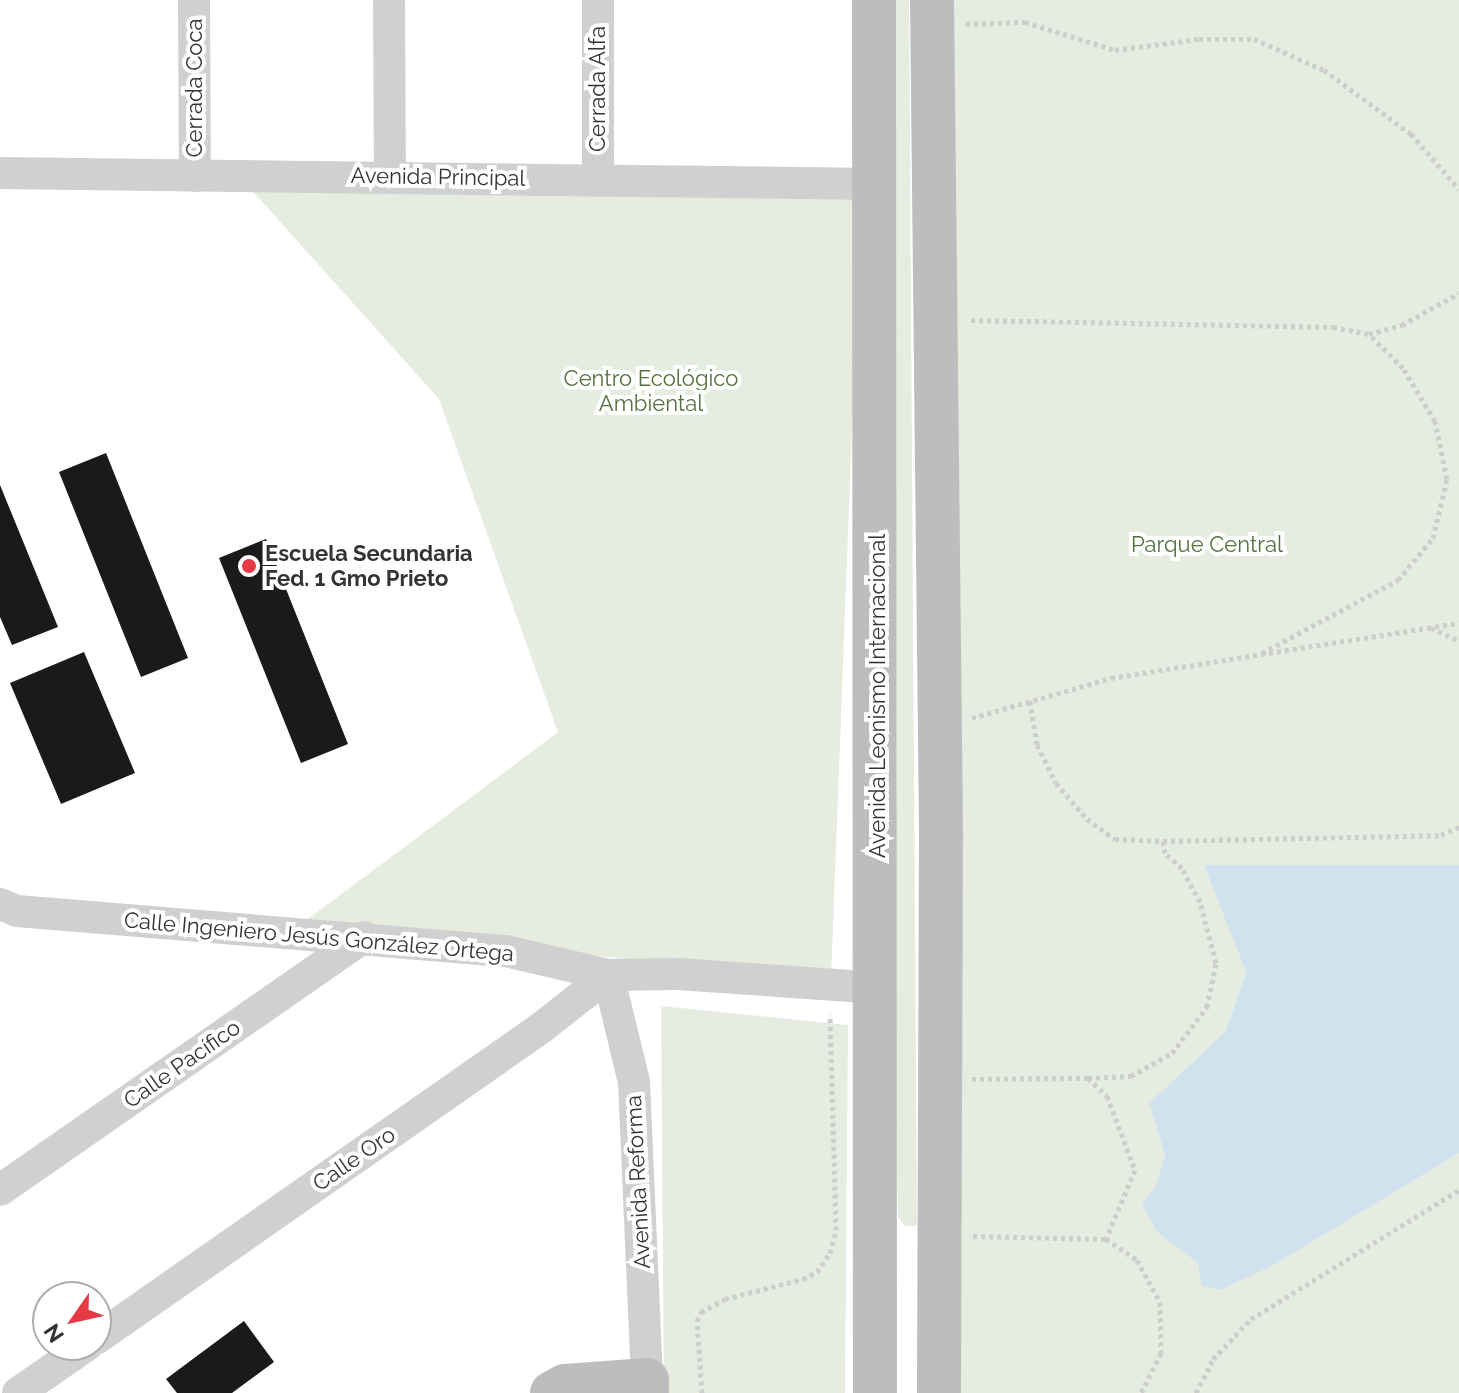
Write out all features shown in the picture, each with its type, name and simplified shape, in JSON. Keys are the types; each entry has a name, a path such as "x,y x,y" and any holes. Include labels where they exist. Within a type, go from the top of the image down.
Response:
{"street":[{"name":"Cerrada Coca","path":"194,0 195,176"},
{"path":"389,0 390,175"},
{"name":"Cerrada Alfa","path":"598,0 598,179"},
{"name":"Avenida Leonismo Internacional","path":"874,0 877,184 875,1393"},
{"path":"932,13 940,721 956,1247 939,1393"},
{"name":"Avenida Principal","path":"0,173 390,175 877,184"},
{"name":"Calle Ingeniero Jesús González Ortega","path":"6,913 364,937 506,951 608,975 876,988"},
{"name":"Calle Pacífico","path":"0,1190 364,937"},
{"name":"Calle Oro","path":"112,1328 541,1028 608,975"},
{"name":"Avenida Reforma","path":"608,975 634,1082 647,1387"},
{"path":"874,1255 956,1247"},
{"path":"18,1393 64,1361"},
{"path":"552,1393 565,1386 647,1387"}],"path":[{"path":"932,13 1025,22 1115,50 1199,39 1254,39 1324,70 1399,124 1459,189"},
{"path":"969,320 1320,326 1369,334 1402,325 1459,293"},
{"path":"1256,655 1398,580 1433,538 1447,479 1435,421 1403,368 1369,334"},
{"path":"940,721 971,718 1111,678 1459,623"},
{"path":"1430,628 1459,641"},
{"path":"1030,701 1037,745 1056,783 1087,819 1115,839 1163,841 1441,835 1459,827"},
{"path":"972,1079 1131,1076 1172,1053 1207,1007 1216,963 1200,902 1182,868 1165,853 1163,841"},
{"path":"702,1393 697,1321 701,1312 725,1299 803,1279 817,1272 830,1253 836,1230 830,985"},
{"path":"1088,1078 1107,1096 1135,1170 1106,1239"},
{"path":"1196,1393 1213,1359 1251,1319 1459,1190"},
{"path":"956,1247 1106,1239 1137,1260 1160,1302 1161,1353 1141,1393"}],"green space":[{"path":"873,0 909,0 917,1226 905,1226 898,1217"},
{"name":"Parque Central","path":"953,0 1459,0 1459,865 1205,865 1246,972 1226,1031 1149,1103 1165,1155 1156,1185 1142,1204 1157,1232 1199,1263 1274,1265 1459,1153 1459,1393 954,1393"},
{"name":"Centro Ecológico Ambiental","path":"247,185 861,192 831,978 296,928 558,732 439,399"},
{"path":"661,1006 848,1025 845,1393 664,1393"}],"water":[{"path":"1204,865 1459,865 1459,1153 1274,1265 1220,1290 1202,1286 1198,1263 1157,1232 1142,1204 1156,1185 1165,1155 1149,1103 1226,1031 1246,972"}],"building":[{"path":"106,453 188,658 141,677 59,472"},
{"path":"0,485 58,627 12,645 0,617"},
{"path":"266,539 348,744 301,763 219,558"},
{"path":"84,652 135,773 61,804 10,683"},
{"path":"244,1321 274,1362 232,1393 177,1393 166,1379"}],"place":[{"name":"Escuela Secundaria Fed. 1 Gmo Prieto","path":"249,566"}]}
